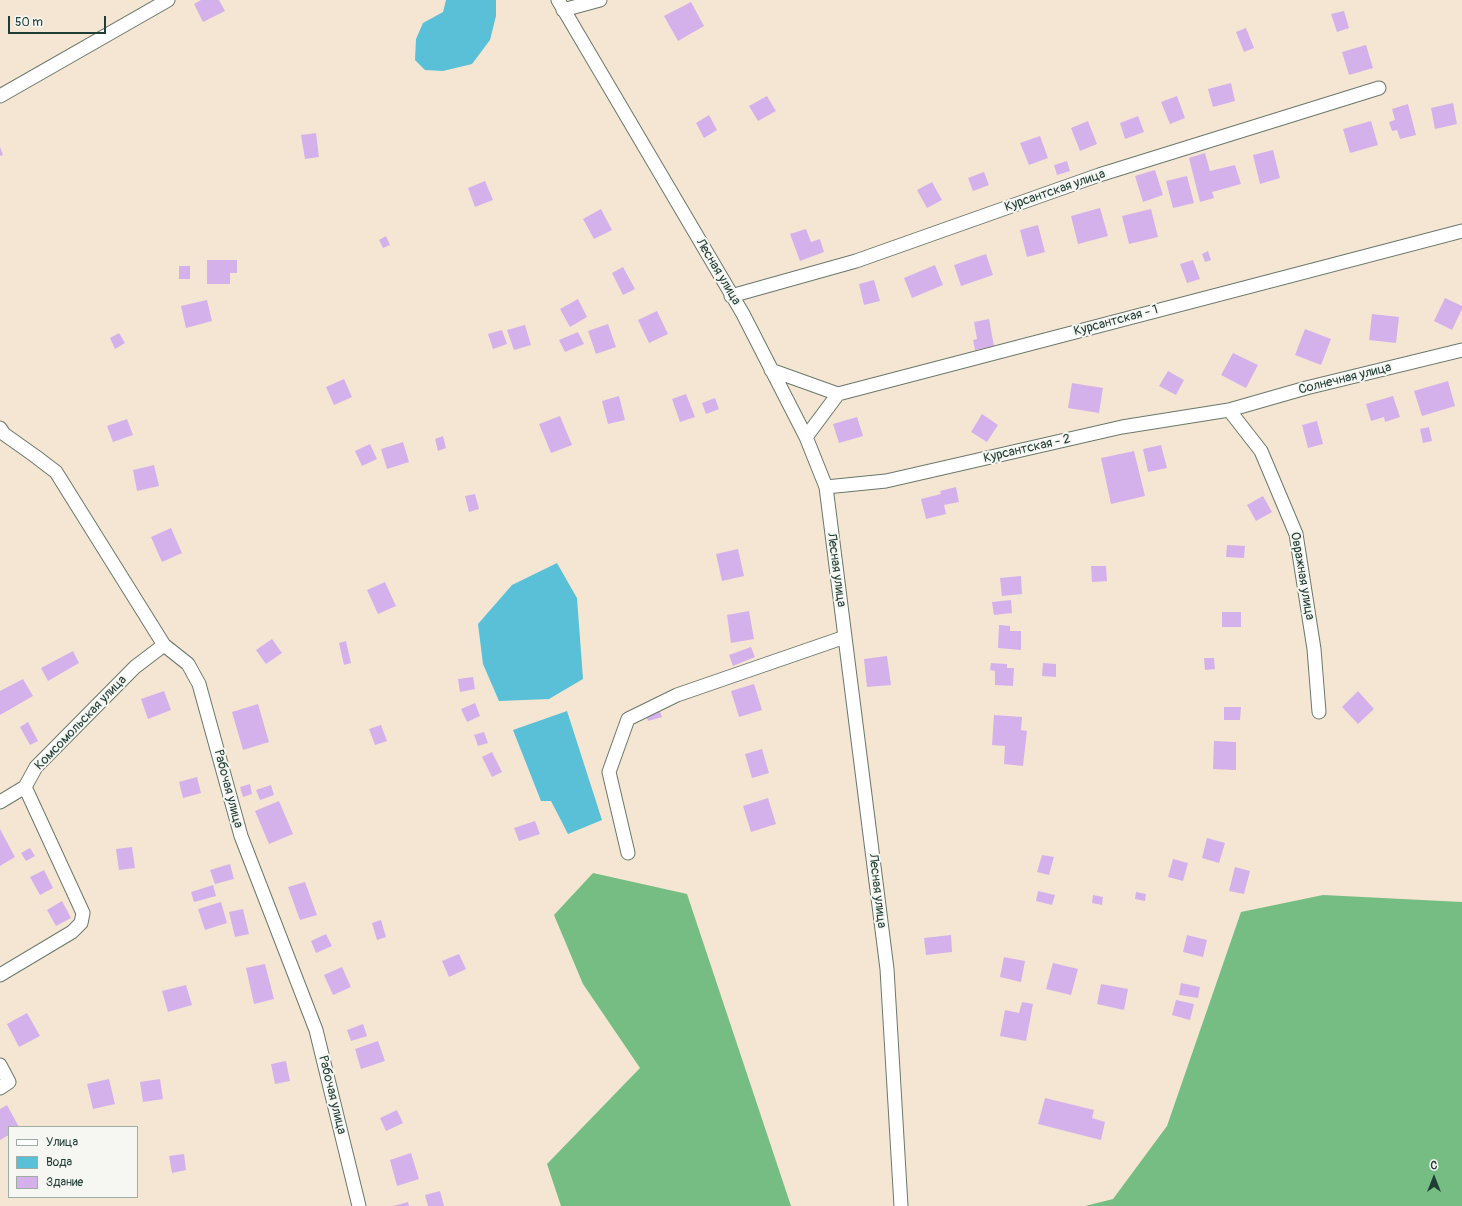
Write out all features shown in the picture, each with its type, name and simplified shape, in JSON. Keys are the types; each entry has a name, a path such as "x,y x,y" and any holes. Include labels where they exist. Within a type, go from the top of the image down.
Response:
{"street":[{"path":"0,96 168,0"},
{"path":"560,5 600,0"},
{"name":"Лесная улица","path":"560,5 743,314 806,437 826,487 887,969 901,1206"},
{"name":"Курсантская улица","path":"731,296 856,261 1098,175 1379,88"},
{"name":"Курсантская - 1","path":"838,394 1462,232"},
{"name":"Солнечная улица","path":"1229,410 1306,388 1462,350"},
{"path":"771,370 838,394 806,437"},
{"name":"Курсантская - 2","path":"826,487 886,481 1122,427 1229,410"},
{"name":"Овражная улица","path":"1229,410 1262,451 1296,534 1314,649 1319,712"},
{"name":"Рабочая улица","path":"1,433 56,472 164,644 188,664 199,684 242,836 316,1030 359,1206"},
{"path":"628,852 609,772 628,719 677,695 845,637"},
{"name":"Комсомольская улица","path":"25,788 36,766 135,667 164,644"},
{"path":"0,802 25,788 83,913 81,923 72,932 0,974"},
{"path":"0,1065 9,1082 0,1088"}],"green space":[{"path":"593,873 687,894 791,1206 561,1206 547,1164 640,1068 583,984 554,915"},
{"path":"1323,895 1462,902 1462,1206 1085,1206 1113,1199 1167,1126 1241,912"}],"water":[{"path":"446,0 496,0 496,16 490,40 472,64 443,71 425,70 415,60 416,39 423,23 443,12"},
{"path":"557,563 577,598 583,679 549,699 499,701 483,664 478,624 512,585"},
{"path":"567,711 602,820 568,834 551,801 541,801 513,730"}],"building":[{"path":"201,0 219,0 225,11 203,22 194,4"},
{"path":"691,2 704,26 678,41 664,16"},
{"path":"1344,11 1349,28 1337,32 1331,14"},
{"path":"1246,28 1254,48 1244,52 1236,32"},
{"path":"1366,45 1373,68 1349,75 1342,52"},
{"path":"1231,83 1235,101 1213,107 1208,89"},
{"path":"767,96 776,111 758,121 749,106"},
{"path":"1177,96 1185,118 1170,124 1161,102"},
{"path":"1453,103 1457,124 1435,129 1431,108"},
{"path":"1408,104 1416,135 1400,139 1397,130 1392,131 1389,122 1395,120 1392,109"},
{"path":"709,115 717,130 704,138 696,123"},
{"path":"1138,116 1144,132 1125,139 1120,123"},
{"path":"1088,121 1097,144 1080,151 1071,128"},
{"path":"1371,121 1378,145 1350,153 1343,129"},
{"path":"316,133 319,157 305,159 301,135"},
{"path":"1040,136 1048,158 1029,165 1020,143"},
{"path":"0,147 3,155 0,156"},
{"path":"1273,150 1280,178 1260,184 1253,155"},
{"path":"1205,153 1210,171 1235,165 1241,184 1212,192 1214,198 1200,202 1189,158"},
{"path":"1067,161 1070,171 1057,175 1054,165"},
{"path":"1155,170 1163,195 1143,202 1135,176"},
{"path":"984,172 989,185 973,191 968,178"},
{"path":"1187,176 1194,203 1173,208 1166,181"},
{"path":"485,181 493,200 475,207 468,188"},
{"path":"932,182 942,200 927,208 917,190"},
{"path":"1100,208 1108,236 1078,244 1071,216"},
{"path":"601,209 612,230 594,239 583,219"},
{"path":"1151,209 1158,237 1129,244 1122,216"},
{"path":"1038,225 1045,252 1027,257 1020,230"},
{"path":"806,229 811,242 820,239 824,252 800,261 790,234"},
{"path":"386,236 390,245 383,248 379,240"},
{"path":"1208,251 1211,260 1205,262 1202,254"},
{"path":"986,254 993,275 961,286 954,265"},
{"path":"207,260 237,260 237,273 230,273 230,284 207,284"},
{"path":"1193,260 1200,279 1187,283 1180,264"},
{"path":"935,265 943,285 912,298 904,278"},
{"path":"179,266 190,266 190,279 179,279"},
{"path":"623,267 635,289 623,295 612,273"},
{"path":"874,280 880,301 864,305 859,284"},
{"path":"1445,298 1462,306 1452,330 1434,321"},
{"path":"578,299 587,317 570,327 560,309"},
{"path":"207,300 212,321 186,328 181,306"},
{"path":"657,311 668,334 649,343 638,320"},
{"path":"1372,314 1399,317 1396,343 1369,340"},
{"path":"989,319 994,346 975,350 973,340 977,339 974,322"},
{"path":"608,324 616,347 596,354 588,331"},
{"path":"525,325 531,345 514,350 507,330"},
{"path":"1305,329 1331,339 1321,365 1295,355"},
{"path":"502,330 507,344 493,349 488,334"},
{"path":"578,332 584,344 565,352 559,340"},
{"path":"119,333 125,343 115,349 110,338"},
{"path":"1233,353 1258,365 1246,388 1221,375"},
{"path":"1168,371 1184,380 1176,395 1159,386"},
{"path":"344,379 352,397 334,405 326,387"},
{"path":"1448,381 1455,406 1422,416 1414,391"},
{"path":"1072,383 1103,388 1099,413 1068,408"},
{"path":"686,394 695,417 680,422 672,399"},
{"path":"619,396 625,420 608,424 602,401"},
{"path":"1393,396 1400,417 1385,422 1384,417 1371,421 1366,404"},
{"path":"715,398 719,409 706,414 702,403"},
{"path":"982,414 998,425 987,442 971,432"},
{"path":"560,416 572,445 551,453 539,424"},
{"path":"857,417 863,436 839,443 833,424"},
{"path":"127,419 133,435 113,442 107,426"},
{"path":"1317,421 1323,444 1308,448 1302,425"},
{"path":"1429,427 1432,441 1423,443 1420,429"},
{"path":"443,436 446,448 438,451 435,439"},
{"path":"403,442 409,462 387,469 381,449"},
{"path":"370,444 377,459 362,466 355,451"},
{"path":"1161,445 1167,468 1148,472 1143,449"},
{"path":"1134,451 1145,496 1111,504 1101,458"},
{"path":"154,465 159,486 137,491 133,470"},
{"path":"956,487 959,502 944,505 946,514 926,519 921,499 941,494 940,491"},
{"path":"475,494 479,509 469,512 465,496"},
{"path":"1263,496 1272,512 1256,521 1247,505"},
{"path":"171,528 182,553 162,562 151,537"},
{"path":"1227,545 1245,546 1244,558 1226,557"},
{"path":"738,549 744,576 722,581 716,554"},
{"path":"1091,566 1106,566 1107,581 1092,582"},
{"path":"1021,576 1022,594 1002,596 1000,578"},
{"path":"385,582 396,606 378,614 367,590"},
{"path":"1011,600 1012,613 994,615 992,602"},
{"path":"749,611 754,639 731,643 727,615"},
{"path":"1222,612 1241,612 1241,627 1222,627"},
{"path":"999,625 1010,626 1010,631 1021,631 1021,650 998,648"},
{"path":"272,639 282,653 266,664 256,650"},
{"path":"346,641 351,663 344,665 339,643"},
{"path":"751,647 755,657 733,666 729,655"},
{"path":"73,651 79,663 48,681 41,668"},
{"path":"887,656 891,685 867,687 864,659"},
{"path":"1204,658 1214,658 1215,669 1205,670"},
{"path":"991,663 1007,664 1007,668 1014,668 1013,686 995,685 995,671 990,670"},
{"path":"1043,663 1056,664 1056,677 1042,676"},
{"path":"473,677 475,689 460,692 458,679"},
{"path":"23,679 33,696 0,715 0,691"},
{"path":"754,684 762,710 739,717 731,691"},
{"path":"164,691 171,710 148,719 141,699"},
{"path":"1358,691 1374,709 1358,724 1342,707"},
{"path":"475,703 480,716 467,722 461,709"},
{"path":"258,704 269,742 243,750 232,712"},
{"path":"1224,707 1241,707 1240,720 1224,720"},
{"path":"659,709 662,717 648,721 645,713"},
{"path":"994,715 1022,717 1021,730 1027,731 1023,766 1004,764 1005,746 992,745"},
{"path":"28,722 38,741 30,745 20,727"},
{"path":"381,725 387,741 375,745 369,729"},
{"path":"484,732 488,743 478,746 474,735"},
{"path":"1214,741 1236,742 1236,770 1213,769"},
{"path":"762,749 769,773 752,778 745,754"},
{"path":"492,752 502,772 492,777 482,757"},
{"path":"197,777 201,793 183,798 179,782"},
{"path":"250,784 252,794 243,797 240,787"},
{"path":"271,785 274,795 260,800 256,790"},
{"path":"768,798 776,824 751,832 743,806"},
{"path":"279,801 293,834 269,844 255,811"},
{"path":"535,821 540,834 519,841 514,828"},
{"path":"0,829 15,857 0,866"},
{"path":"1207,838 1225,843 1219,863 1202,858"},
{"path":"132,847 135,868 119,870 116,849"},
{"path":"30,848 35,856 26,861 21,853"},
{"path":"1042,855 1054,857 1049,875 1037,872"},
{"path":"1173,859 1188,863 1183,881 1168,877"},
{"path":"230,864 234,879 215,884 210,870"},
{"path":"1235,867 1250,871 1244,894 1229,891"},
{"path":"44,870 53,888 40,895 30,877"},
{"path":"305,882 317,915 300,920 288,887"},
{"path":"213,885 216,896 194,902 191,892"},
{"path":"1038,891 1055,895 1052,905 1036,901"},
{"path":"1136,892 1146,894 1145,901 1135,899"},
{"path":"1093,895 1103,897 1102,905 1092,903"},
{"path":"62,901 71,918 56,926 47,910"},
{"path":"221,902 227,923 205,930 198,909"},
{"path":"243,909 249,934 235,937 229,912"},
{"path":"381,920 386,937 377,940 372,923"},
{"path":"326,934 332,946 316,953 311,941"},
{"path":"951,935 952,952 926,955 924,938"},
{"path":"1187,935 1207,940 1203,957 1183,952"},
{"path":"459,954 466,969 449,977 442,961"},
{"path":"1004,957 1025,961 1021,982 1000,977"},
{"path":"1053,963 1078,969 1071,995 1046,989"},
{"path":"265,964 274,999 254,1004 246,968"},
{"path":"342,967 351,987 333,995 324,975"},
{"path":"1181,983 1200,987 1198,998 1179,995"},
{"path":"1101,984 1128,989 1124,1010 1097,1004"},
{"path":"186,985 192,1005 168,1012 162,991"},
{"path":"1176,1000 1194,1004 1190,1020 1172,1015"},
{"path":"1022,1002 1033,1004 1026,1041 1000,1036 1005,1010 1019,1013"},
{"path":"27,1013 40,1036 19,1047 7,1024"},
{"path":"363,1024 367,1036 351,1041 347,1030"},
{"path":"378,1041 385,1061 361,1069 355,1049"},
{"path":"286,1061 290,1081 275,1084 271,1064"},
{"path":"109,1079 115,1104 93,1109 87,1084"},
{"path":"160,1079 163,1099 143,1102 140,1082"},
{"path":"1045,1098 1094,1110 1092,1118 1105,1122 1101,1140 1038,1124"},
{"path":"7,1105 18,1126 8,1126 8,1136 0,1140 0,1109"},
{"path":"397,1110 403,1123 386,1131 380,1118"},
{"path":"411,1153 419,1179 397,1186 390,1160"},
{"path":"184,1154 186,1170 172,1173 169,1156"},
{"path":"440,1191 444,1206 428,1206 425,1195"},
{"path":"408,1202 409,1206 393,1206"}]}
